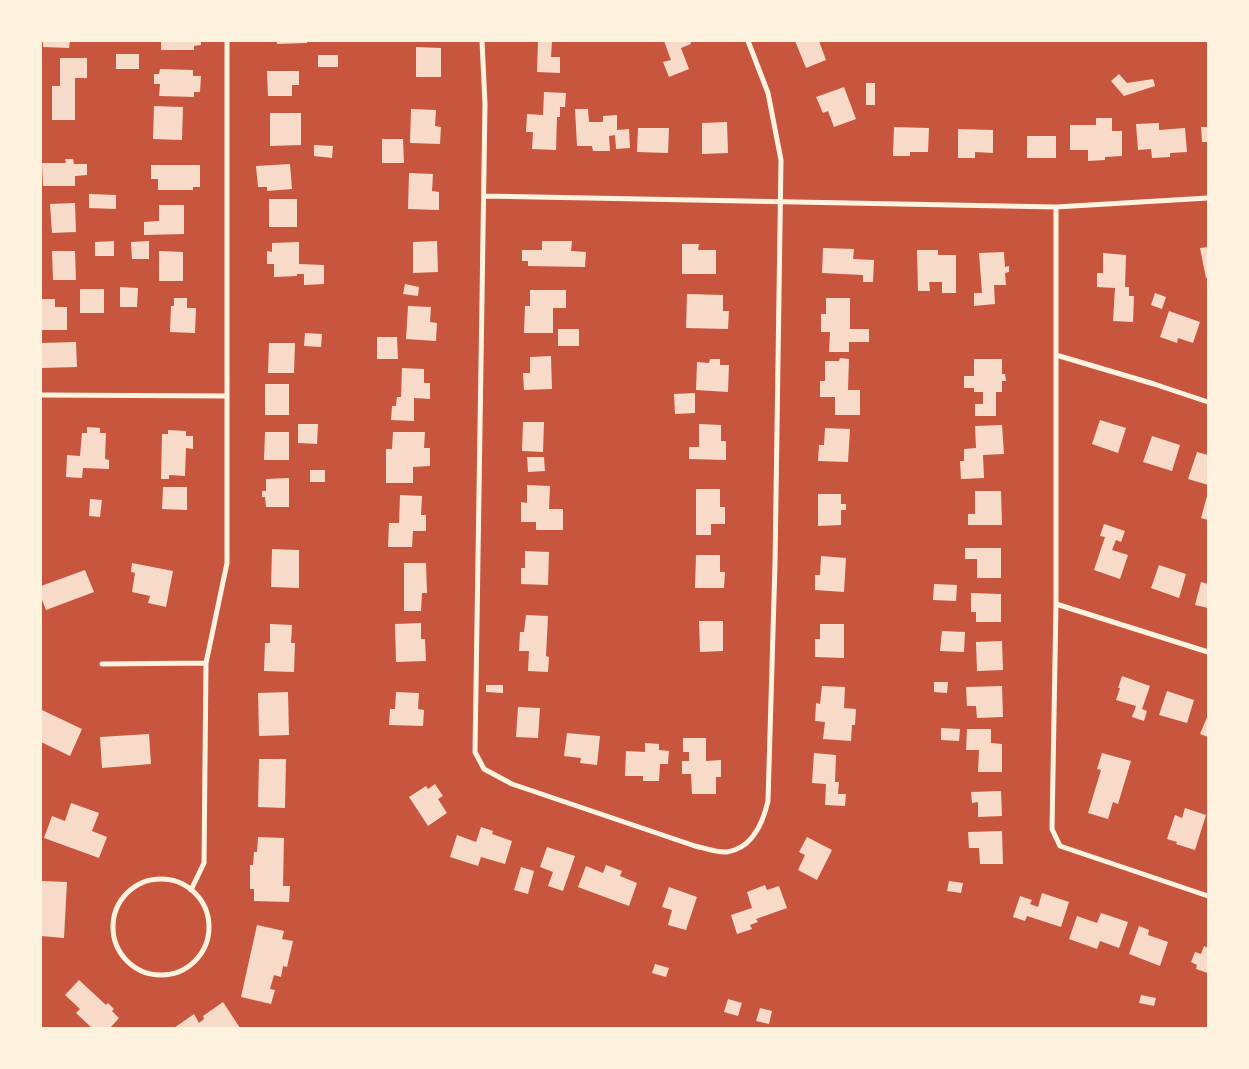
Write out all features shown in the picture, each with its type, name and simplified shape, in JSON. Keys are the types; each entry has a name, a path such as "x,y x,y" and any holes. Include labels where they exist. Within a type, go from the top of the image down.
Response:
{"street":[{"path":"192,890 204,863 206,663 227,562 227,41"},
{"path":"482,41 485,104 484,196 474,752 484,769 512,784 717,852 727,852 745,843 753,836 764,816 768,802 775,564 781,160 768,93 748,41"},
{"path":"484,196 1056,207 1208,198"},
{"path":"1056,207 1056,604 1052,829 1060,846 1208,896"},
{"path":"1056,355 1208,402"},
{"path":"41,395 227,396"},
{"path":"1056,604 1208,652"},
{"path":"102,664 206,663"},
{"path":"166,879 182,883 192,890 205,906 209,920 209,936 204,950 194,962 182,971 168,975 152,975 138,970 126,960 116,946 112,930 114,913 122,898 134,886 149,880 166,879"}],"building":[{"path":"43,41 70,41 69,48 43,47"},
{"path":"161,41 201,41 201,45 194,46 194,50 161,50"},
{"path":"277,41 307,41 307,43 277,44"},
{"path":"538,41 552,41 551,57 560,57 560,73 537,72"},
{"path":"664,41 690,41 691,44 681,48 689,69 669,77 663,62 671,60"},
{"path":"795,41 819,41 826,60 806,68"},
{"path":"416,47 441,48 441,77 416,77"},
{"path":"116,54 139,54 139,69 116,69"},
{"path":"318,55 338,55 338,67 318,67"},
{"path":"60,58 87,58 87,78 75,78 75,120 52,120 52,86 60,86"},
{"path":"160,69 193,70 193,76 201,76 200,92 194,92 194,97 159,96 160,84 154,84 154,74 159,74"},
{"path":"267,71 299,71 299,85 292,85 292,96 268,96"},
{"path":"1119,74 1127,83 1153,79 1155,86 1124,96 1111,81"},
{"path":"866,83 875,83 875,105 866,105"},
{"path":"844,87 856,119 834,127 828,111 823,113 816,97"},
{"path":"544,92 566,93 565,107 560,107 560,117 557,117 556,150 532,149 533,132 526,132 527,114 543,115"},
{"path":"154,106 183,107 182,140 153,139"},
{"path":"411,109 436,110 435,126 441,127 440,144 410,143"},
{"path":"575,109 588,109 589,122 603,122 603,116 617,115 617,130 629,129 630,148 616,149 615,135 609,136 610,151 593,151 592,146 577,146"},
{"path":"270,113 301,113 301,145 270,146"},
{"path":"1096,118 1112,118 1112,131 1122,131 1122,156 1088,161 1088,150 1070,150 1070,125 1096,125"},
{"path":"727,122 728,153 702,154 702,123"},
{"path":"1159,123 1159,130 1185,128 1187,152 1170,153 1170,157 1152,158 1151,149 1138,150 1136,124"},
{"path":"894,127 929,128 928,152 910,152 910,156 893,156"},
{"path":"1201,127 1208,127 1208,142 1202,142"},
{"path":"638,128 669,128 668,153 637,152"},
{"path":"958,129 993,130 993,153 975,152 975,158 958,158"},
{"path":"1027,136 1056,136 1056,158 1027,158"},
{"path":"382,139 403,139 404,163 382,163"},
{"path":"314,145 333,146 332,158 314,156"},
{"path":"65,159 73,159 74,164 87,164 87,175 75,176 75,186 43,186 42,163 66,163"},
{"path":"290,164 292,189 267,191 267,187 258,187 256,166"},
{"path":"151,165 200,165 200,187 193,187 193,190 158,190 158,179 151,179"},
{"path":"409,173 433,174 432,191 439,192 439,210 408,209"},
{"path":"89,194 116,195 116,209 89,208"},
{"path":"269,199 297,199 297,227 269,227"},
{"path":"75,203 76,232 52,233 50,204"},
{"path":"159,205 184,205 184,234 144,235 144,222 159,221"},
{"path":"114,241 114,256 95,256 95,242"},
{"path":"149,241 149,259 132,259 131,242"},
{"path":"437,241 438,272 413,273 413,242"},
{"path":"542,241 572,241 571,251 586,252 585,267 528,266 528,261 522,261 522,250 542,250"},
{"path":"299,242 299,264 324,265 324,284 304,285 304,274 274,277 274,264 267,264 267,251 272,252 272,243"},
{"path":"682,244 699,244 698,250 716,250 716,274 682,274"},
{"path":"1208,247 1208,277 1206,278 1200,248"},
{"path":"823,248 854,249 853,259 874,260 873,282 863,282 863,275 822,273"},
{"path":"917,250 938,250 938,255 956,255 956,293 942,293 942,282 929,282 930,291 918,291"},
{"path":"52,251 75,251 76,280 53,280"},
{"path":"159,251 183,252 183,281 159,281"},
{"path":"1004,252 1005,267 1009,266 1009,272 1005,273 1006,285 994,285 995,304 974,306 974,293 982,293 979,253"},
{"path":"1103,253 1126,255 1125,287 1129,287 1129,296 1134,296 1133,322 1113,321 1115,288 1097,287 1097,273 1103,273"},
{"path":"405,284 419,287 418,296 403,294"},
{"path":"120,287 138,288 137,307 120,307"},
{"path":"80,289 104,289 104,313 80,313"},
{"path":"530,290 566,290 566,308 553,308 553,333 524,333 525,306 530,306"},
{"path":"1155,293 1166,297 1162,309 1151,305"},
{"path":"687,294 723,295 723,311 729,311 728,329 686,328"},
{"path":"174,298 187,298 187,308 196,308 195,333 170,332 171,306 174,306"},
{"path":"826,298 850,298 850,329 869,329 869,342 849,342 849,352 829,352 830,332 821,332 821,314 826,314"},
{"path":"42,299 55,299 55,307 67,307 67,330 42,330"},
{"path":"408,306 431,307 430,322 437,323 436,341 406,339"},
{"path":"1169,311 1200,322 1193,343 1178,338 1177,343 1160,337"},
{"path":"558,329 579,329 579,346 558,346"},
{"path":"305,333 322,334 321,347 304,346"},
{"path":"377,337 397,337 398,359 377,359"},
{"path":"76,342 77,367 41,368 41,343"},
{"path":"269,343 295,343 294,373 268,373"},
{"path":"551,356 552,389 524,390 523,373 530,373 530,357"},
{"path":"840,358 849,359 848,390 860,390 860,415 835,415 835,397 820,397 820,381 825,381 825,361 839,361"},
{"path":"710,359 720,359 720,365 729,365 728,392 696,390 697,362 709,363"},
{"path":"974,359 1002,359 1002,374 1005,374 1006,381 1002,381 1002,392 996,392 996,416 975,416 975,404 983,404 983,392 974,392 974,388 964,388 964,376 974,376"},
{"path":"402,368 424,369 424,383 430,383 430,399 414,398 414,421 391,420 392,406 396,406 397,397 401,397"},
{"path":"265,384 289,384 289,415 265,415"},
{"path":"695,393 695,413 675,414 674,394"},
{"path":"1100,420 1126,428 1118,453 1092,444"},
{"path":"523,422 544,422 543,452 522,451"},
{"path":"298,424 318,424 317,444 298,443"},
{"path":"699,424 721,425 721,441 726,441 726,460 689,459 689,447 699,447"},
{"path":"1002,425 1004,454 983,455 984,478 961,479 960,461 964,461 964,449 976,448 975,426"},
{"path":"87,427 100,428 100,433 106,433 105,459 109,460 109,469 83,468 82,478 66,477 67,455 80,456 82,433 87,433"},
{"path":"825,428 850,429 848,462 818,461 819,445 824,445"},
{"path":"168,430 186,431 186,436 193,436 193,449 186,448 185,476 169,475 169,479 161,479 162,434 168,434"},
{"path":"265,432 289,432 289,460 264,460"},
{"path":"393,432 425,432 424,448 430,448 430,466 413,467 413,483 386,483 386,449 392,449"},
{"path":"1152,436 1180,445 1172,471 1143,462"},
{"path":"1197,452 1208,455 1208,485 1188,479"},
{"path":"527,457 544,457 545,471 528,472"},
{"path":"310,470 325,470 325,482 310,482"},
{"path":"289,478 289,507 266,507 262,491 266,491 266,479"},
{"path":"527,485 550,486 549,509 563,509 563,530 536,530 536,522 521,522 521,502 527,503"},
{"path":"163,487 187,487 187,510 162,509"},
{"path":"696,489 720,489 720,507 725,507 725,524 711,524 711,535 696,535"},
{"path":"975,491 1001,491 1002,525 968,525 968,514 975,514"},
{"path":"818,494 841,494 841,504 846,504 846,510 841,510 841,525 818,526"},
{"path":"400,495 422,496 421,515 426,515 426,531 413,531 412,547 388,547 389,523 399,523"},
{"path":"1208,496 1208,520 1201,518"},
{"path":"90,499 102,500 100,517 89,516"},
{"path":"1104,524 1125,531 1121,542 1116,540 1112,550 1128,555 1120,579 1094,570 1105,537 1100,536"},
{"path":"965,548 1001,548 1001,578 977,578 977,559 965,559"},
{"path":"272,549 299,550 299,588 271,587"},
{"path":"525,551 549,552 548,585 521,584 521,568 525,568"},
{"path":"696,555 720,555 720,572 725,572 724,588 695,588"},
{"path":"821,556 846,558 844,592 815,590 815,575 820,575"},
{"path":"132,563 173,571 166,607 148,603 150,596 132,592 135,573 131,572"},
{"path":"404,563 426,563 427,593 422,593 421,611 404,611"},
{"path":"1159,565 1186,574 1179,598 1151,588"},
{"path":"85,570 94,592 46,610 41,597 41,586"},
{"path":"1201,582 1208,584 1208,608 1195,605"},
{"path":"934,584 957,585 956,601 933,600"},
{"path":"971,593 1001,594 1001,622 976,622 976,612 971,612"},
{"path":"526,615 548,616 546,656 549,657 548,672 528,671 529,651 519,651 520,632 524,632"},
{"path":"699,621 723,621 723,651 700,652"},
{"path":"421,623 421,639 425,639 426,661 396,662 395,624"},
{"path":"270,624 292,625 291,643 295,643 294,672 264,671 265,643 270,643"},
{"path":"820,624 844,624 844,658 815,657 815,639 820,639"},
{"path":"942,631 965,632 964,652 940,651"},
{"path":"1002,641 1003,670 977,671 976,642"},
{"path":"1122,676 1150,686 1142,709 1147,711 1144,721 1132,717 1136,706 1116,700"},
{"path":"934,682 948,682 947,693 934,692"},
{"path":"486,685 503,685 503,693 486,692"},
{"path":"822,686 845,687 844,708 856,709 851,741 823,739 825,722 815,721 816,703 820,704"},
{"path":"1002,686 1003,717 977,718 976,706 967,706 966,687"},
{"path":"1167,691 1194,700 1187,723 1159,715"},
{"path":"288,692 289,735 259,736 258,693"},
{"path":"396,692 419,693 418,709 424,710 423,726 389,725 390,709 395,709"},
{"path":"518,707 540,708 538,738 516,737"},
{"path":"42,710 82,729 70,756 41,742"},
{"path":"1208,715 1208,737 1200,734"},
{"path":"941,728 960,729 959,741 941,740"},
{"path":"967,729 991,729 991,743 1002,744 1002,772 978,772 979,750 966,750"},
{"path":"567,733 600,736 597,765 580,763 581,758 564,756"},
{"path":"149,734 151,764 102,768 100,737"},
{"path":"683,738 706,738 706,761 721,760 721,777 716,777 716,794 692,794 691,774 682,774 682,761 689,761 689,752 683,752"},
{"path":"645,743 659,744 659,750 669,751 668,764 660,764 659,781 643,781 643,776 625,776 626,751 645,752"},
{"path":"814,753 836,755 835,782 839,782 838,794 846,794 845,806 825,805 826,784 812,783"},
{"path":"1102,753 1131,761 1118,804 1113,802 1108,819 1088,813 1101,770 1097,769"},
{"path":"259,759 286,759 285,808 258,807"},
{"path":"435,784 443,796 438,799 447,813 428,826 409,797 426,786 428,789"},
{"path":"1001,791 1002,816 978,817 978,802 972,803 971,792"},
{"path":"71,803 99,813 92,831 107,837 99,858 44,838 52,816 65,821"},
{"path":"1185,808 1206,815 1195,850 1167,839 1175,815 1182,818"},
{"path":"481,827 493,831 492,834 512,841 505,864 481,857 478,866 450,857 457,835 476,842"},
{"path":"1002,831 1003,864 980,864 979,848 969,848 968,832"},
{"path":"258,837 284,838 283,886 290,886 289,902 254,901 254,889 250,889 250,865 253,865 254,852 257,852"},
{"path":"807,837 832,850 817,880 798,870 805,855 799,852"},
{"path":"547,847 575,856 563,891 548,886 553,872 540,867"},
{"path":"606,865 622,871 620,876 637,883 629,906 578,887 586,866 603,873"},
{"path":"521,867 534,871 528,894 514,890"},
{"path":"41,881 67,882 64,938 41,936"},
{"path":"949,881 963,883 961,893 947,891"},
{"path":"765,885 767,890 779,886 787,908 756,919 758,922 750,925 752,929 737,934 731,915 752,908 747,892"},
{"path":"669,887 697,897 686,930 668,925 672,910 662,907"},
{"path":"1042,893 1069,902 1061,927 1027,916 1025,921 1013,917 1020,896 1032,900 1030,904 1038,907"},
{"path":"1101,913 1128,922 1119,948 1100,941 1097,949 1069,939 1077,916 1097,923"},
{"path":"257,925 284,931 282,939 293,941 287,967 283,966 281,977 274,975 270,989 275,990 271,1004 241,997"},
{"path":"1139,926 1149,930 1148,935 1168,942 1160,966 1129,954"},
{"path":"1204,946 1208,948 1208,973 1196,969 1197,965 1191,962 1195,952 1201,954"},
{"path":"655,964 669,968 666,977 652,973"},
{"path":"79,980 106,1005 108,1003 114,1009 112,1011 119,1018 110,1028 92,1028 76,1013 80,1009 65,995"},
{"path":"1141,995 1156,998 1154,1006 1139,1003"},
{"path":"728,999 742,1003 738,1016 724,1012"},
{"path":"223,1002 240,1028 174,1028 194,1014 199,1023 204,1019 203,1016"},
{"path":"760,1008 772,1011 769,1024 756,1021"}]}
